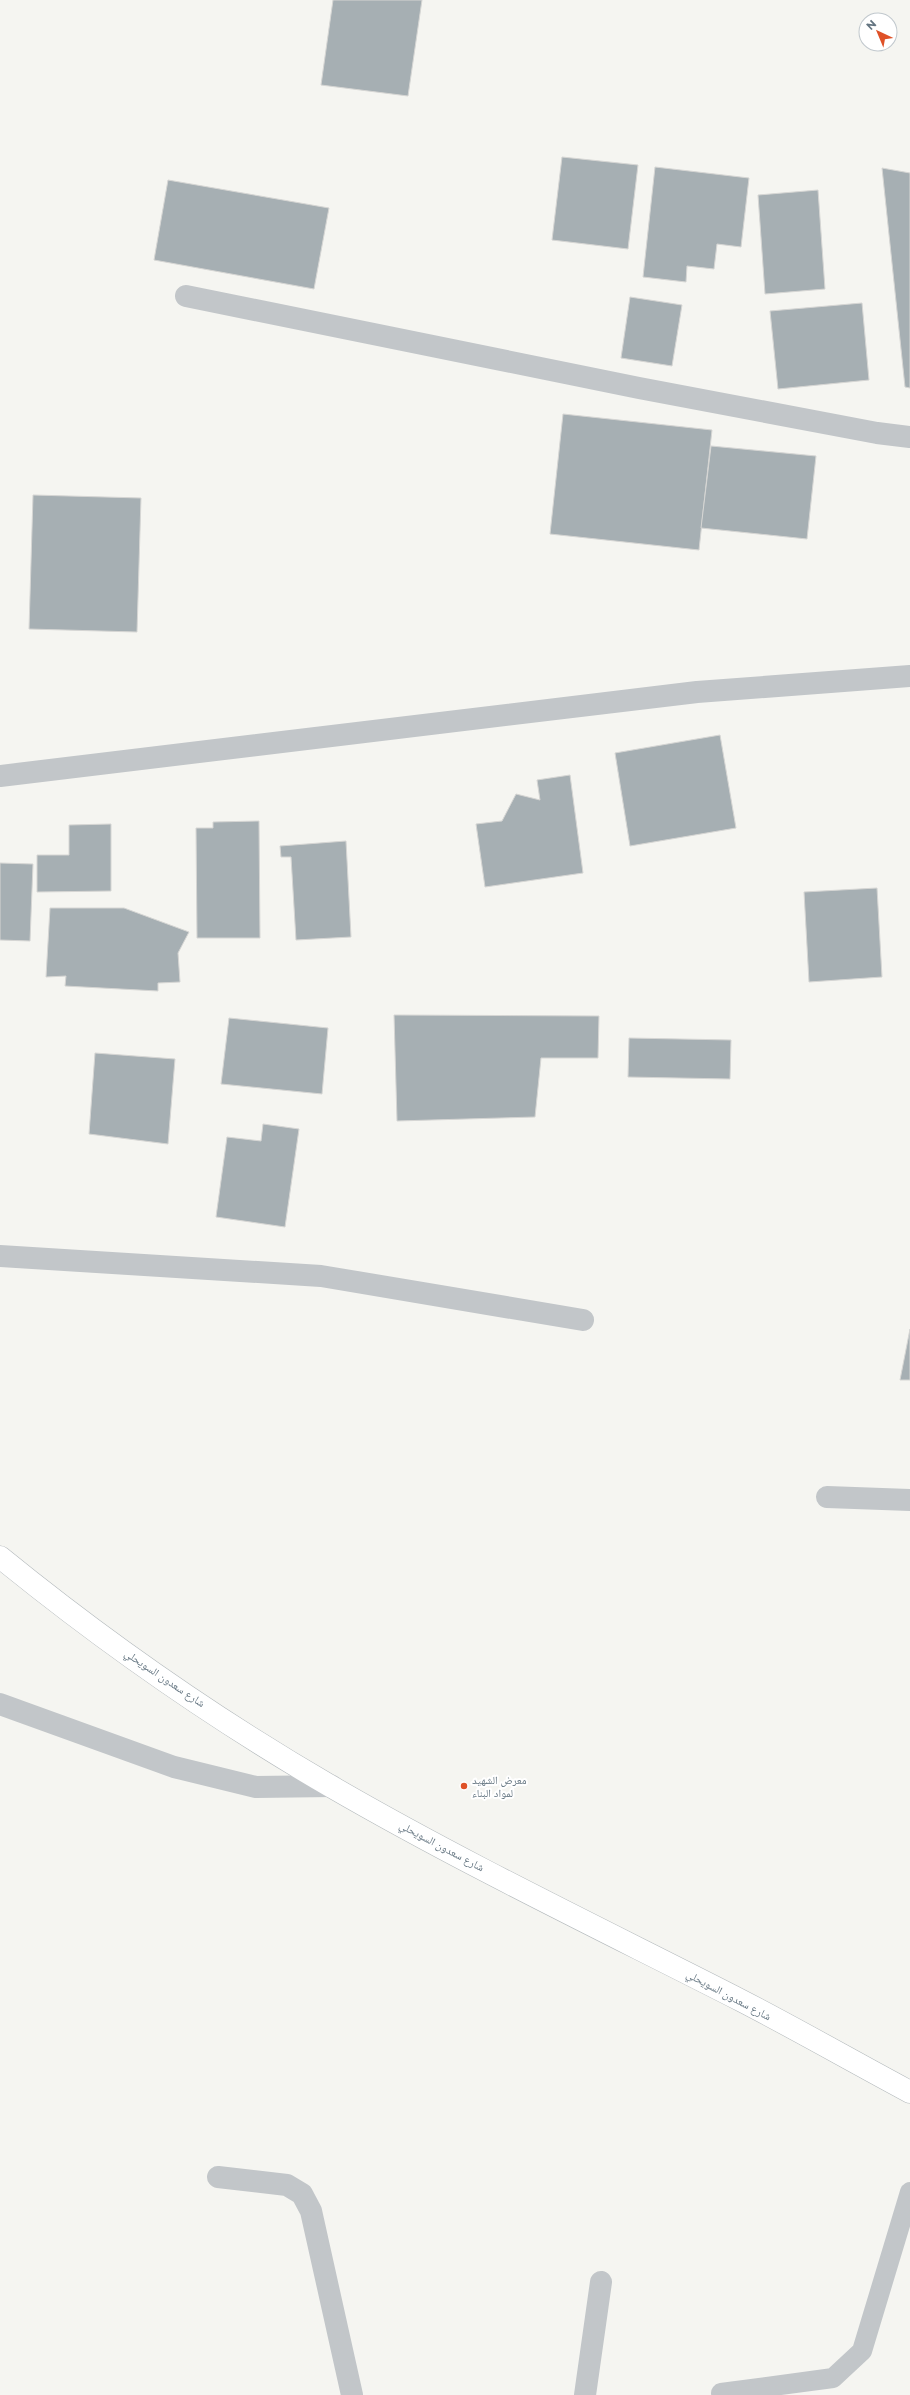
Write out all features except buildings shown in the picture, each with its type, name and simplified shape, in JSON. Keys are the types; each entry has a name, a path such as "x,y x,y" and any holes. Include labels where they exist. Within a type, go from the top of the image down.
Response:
{"main road":[{"name":"شارع سعدون السويحلي","path":"0,1557 56,1602 159,1675 332,1786 523,1889 745,2003 910,2092"}],"street":[{"path":"186,296 639,388 877,433 910,437"},
{"path":"0,776 697,692 910,676"},
{"path":"0,1256 321,1276 583,1320"},
{"path":"827,1497 910,1500"},
{"path":"0,1704 174,1767 248,1785 332,1786"},
{"path":"218,2177 287,2185 302,2194 311,2211 352,2395"},
{"path":"585,2395 602,2282"}],"lane":[{"path":"721,2393 833,2378 862,2351 910,2192"}],"place":[{"name":"معرض الشهيد لمواد البناء","path":"464,1786"}]}
